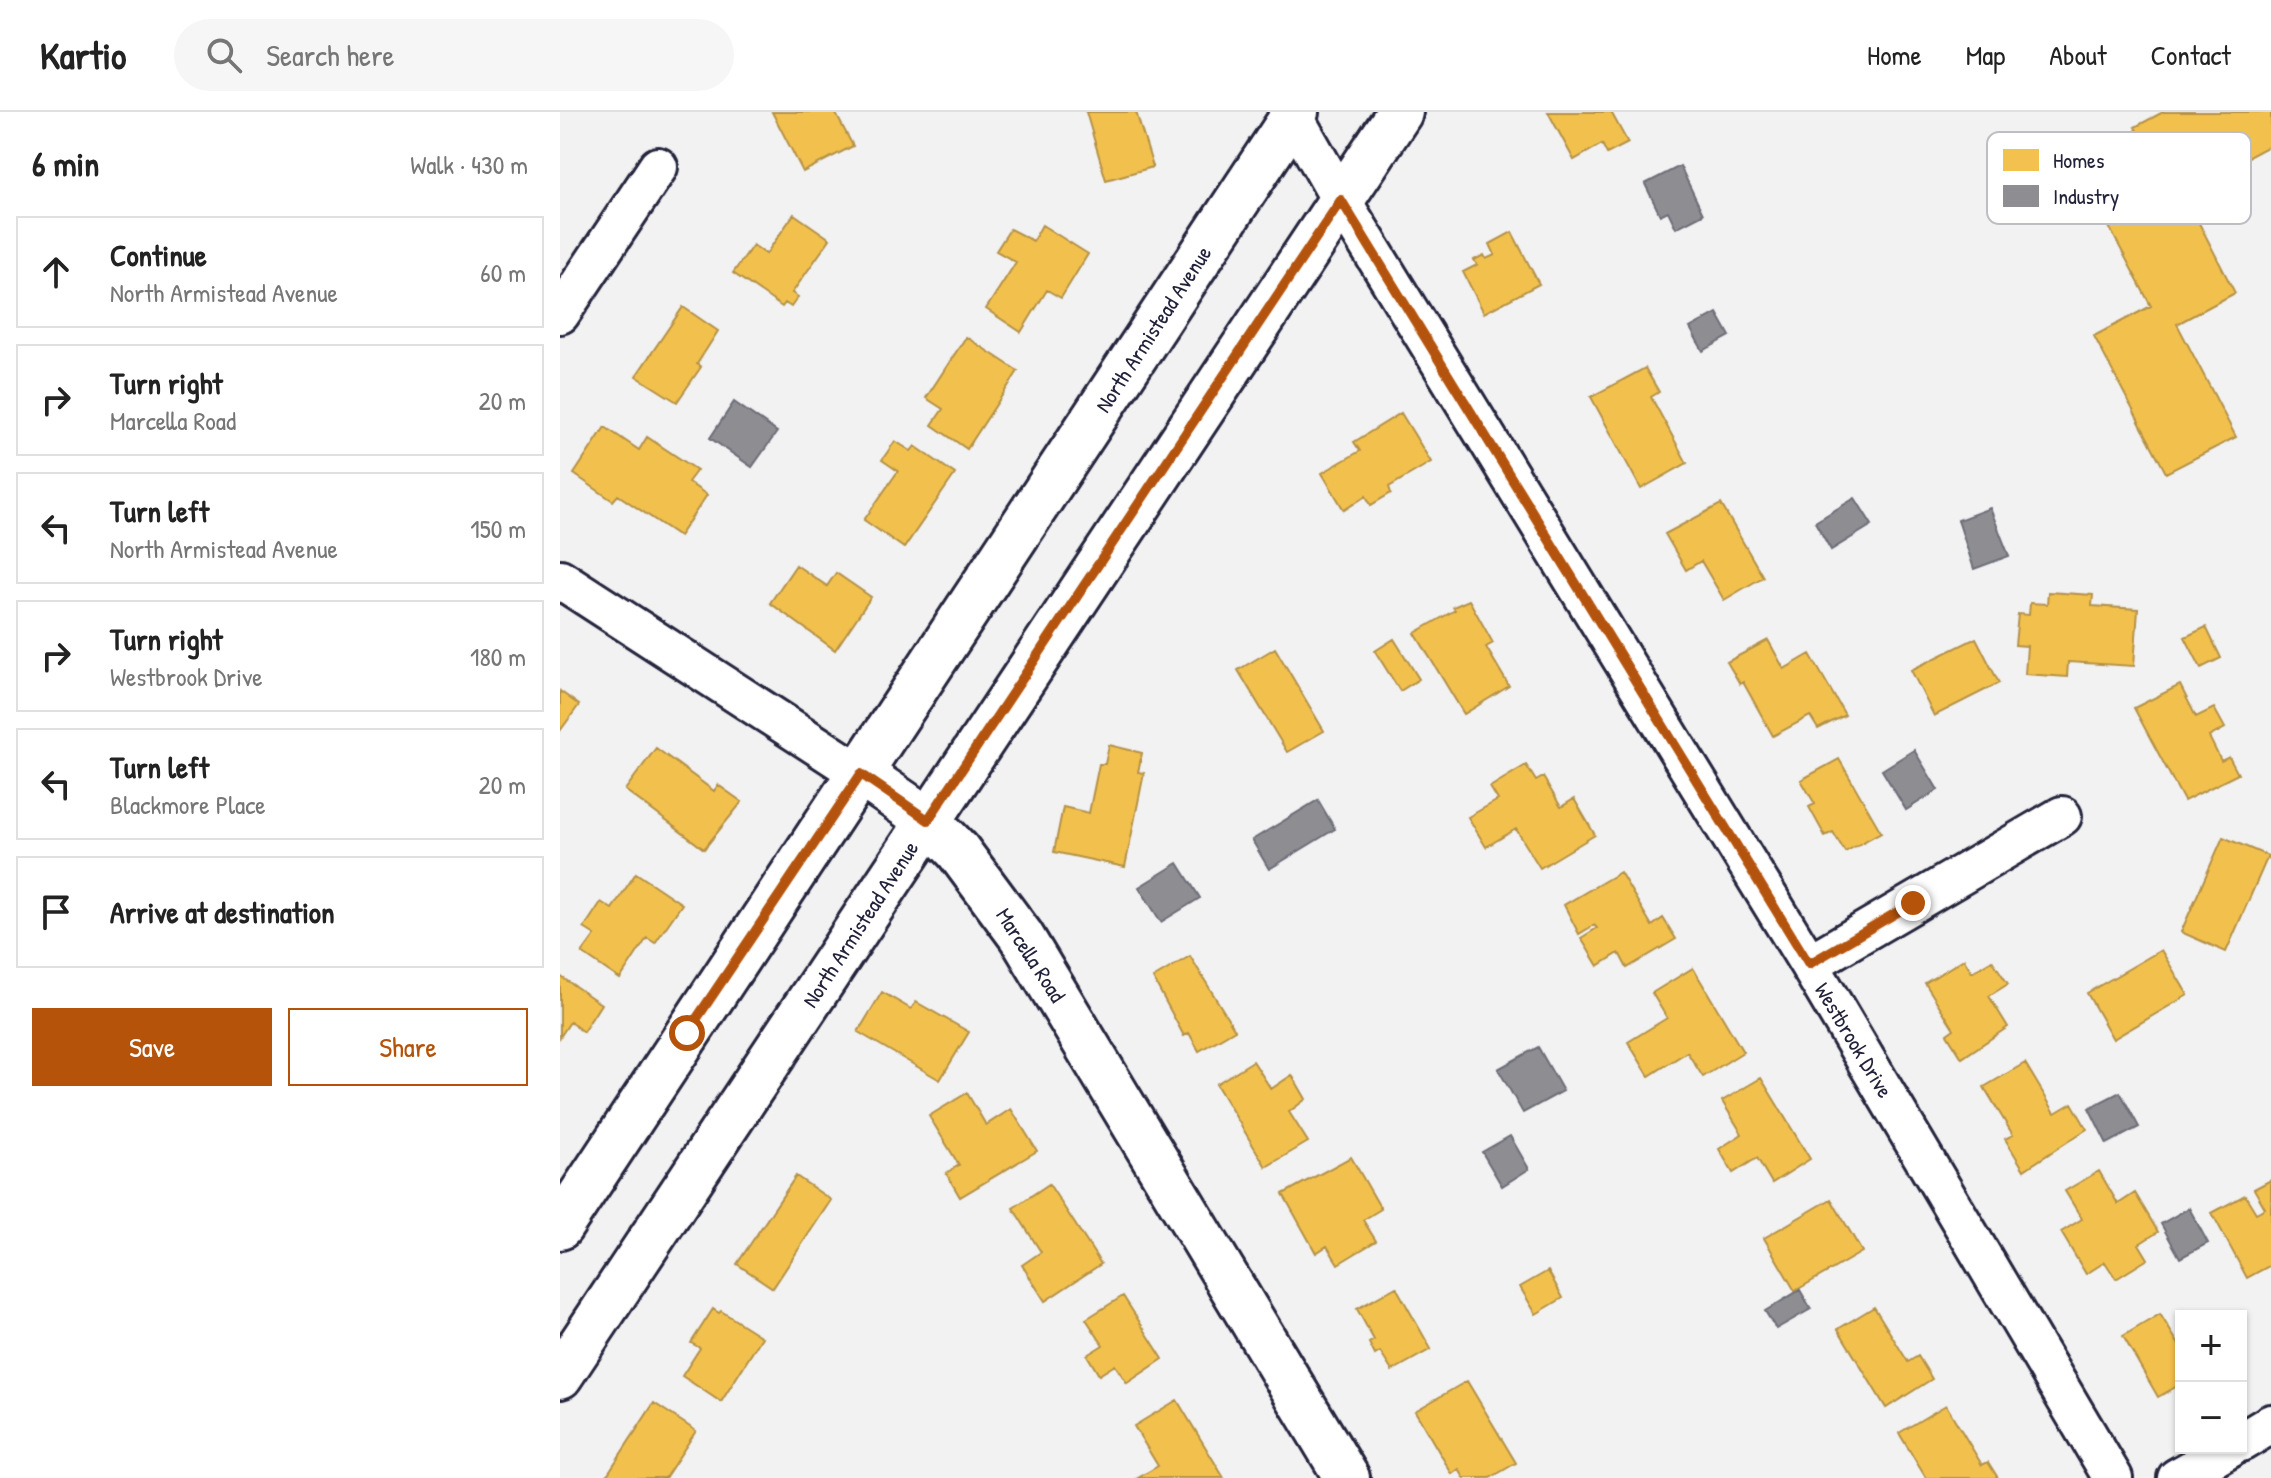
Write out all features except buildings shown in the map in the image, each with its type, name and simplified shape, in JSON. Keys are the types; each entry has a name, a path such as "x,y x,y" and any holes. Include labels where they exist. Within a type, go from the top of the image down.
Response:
{"main road":[{"name":"North Armistead Avenue","path":"561,1374 1400,112"},
{"name":"North Armistead Avenue","path":"560,1227 1294,113"},
{"name":"Marcella Road","path":"861,774 928,820 977,874 1021,936 1347,1478"}],"street":[{"name":"Westbrook Drive","path":"1294,113 1341,200 1809,964 2113,1478"},
{"path":"560,314 658,167"},
{"name":"Marcella Road","path":"560,579 861,774"},
{"path":"1809,964 2062,816"},
{"path":"2247,1438 2271,1424"},
{"path":"2177,1478 2219,1454"}],"route":[{"path":"687,1033 861,774 928,820 1341,200 1809,964 1913,903"}]}
